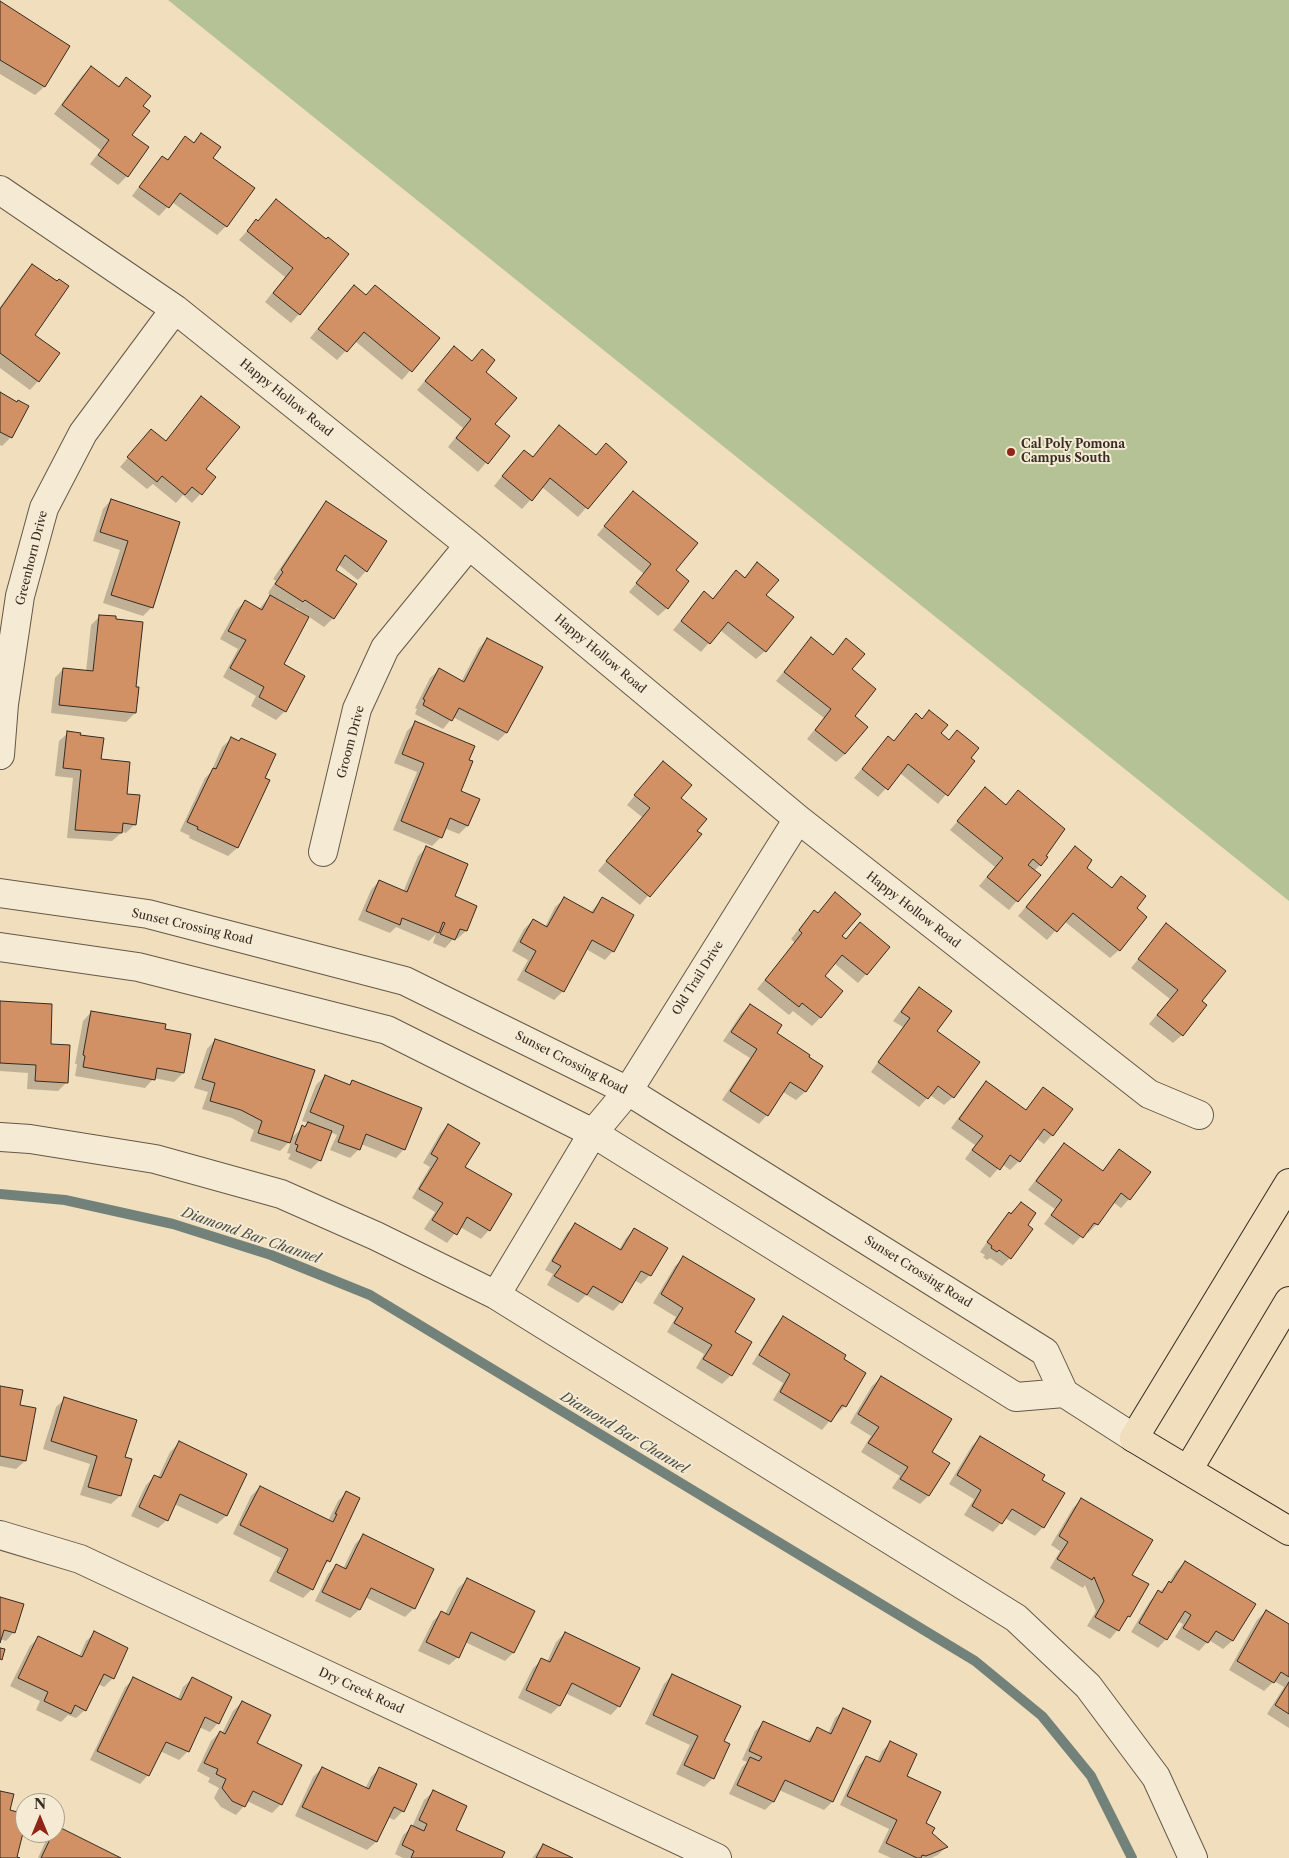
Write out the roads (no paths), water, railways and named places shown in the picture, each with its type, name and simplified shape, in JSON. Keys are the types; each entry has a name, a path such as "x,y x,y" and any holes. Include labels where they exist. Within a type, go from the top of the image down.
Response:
{"main road":[{"path":"1289,1182 1134,1438 1289,1531"},
{"path":"1188,1470 1289,1301"}],"street":[{"name":"Happy Hollow Road","path":"0,190 175,309 469,545 798,819 1149,1094 1199,1116"},
{"name":"Greenhorn Drive","path":"0,755 4,704 20,596 44,508 84,433 175,309"},
{"name":"Groom Drive","path":"323,852 357,709 385,648 469,545"},
{"name":"Old Trail Drive","path":"496,1295 593,1133 628,1091 798,819"},
{"name":"Sunset Crossing Road","path":"0,893 148,914 406,981 628,1091 1045,1352 1064,1393"},
{"path":"0,947 138,967 387,1030 593,1133 1016,1397 1064,1393 1134,1438"},
{"path":"0,1137 30,1139 155,1158 281,1194 376,1236 496,1295 1016,1618 1088,1686 1156,1777 1192,1858"},
{"name":"Dry Creek Road","path":"0,1535 80,1559 717,1858"}],"waterway":[{"name":"Diamond Bar Channel","path":"0,1194 65,1200 173,1224 271,1255 370,1295 975,1661 1042,1716 1091,1776 1132,1858"}],"place":[{"name":"Cal Poly Pomona Campus South","path":"1011,452"}]}
